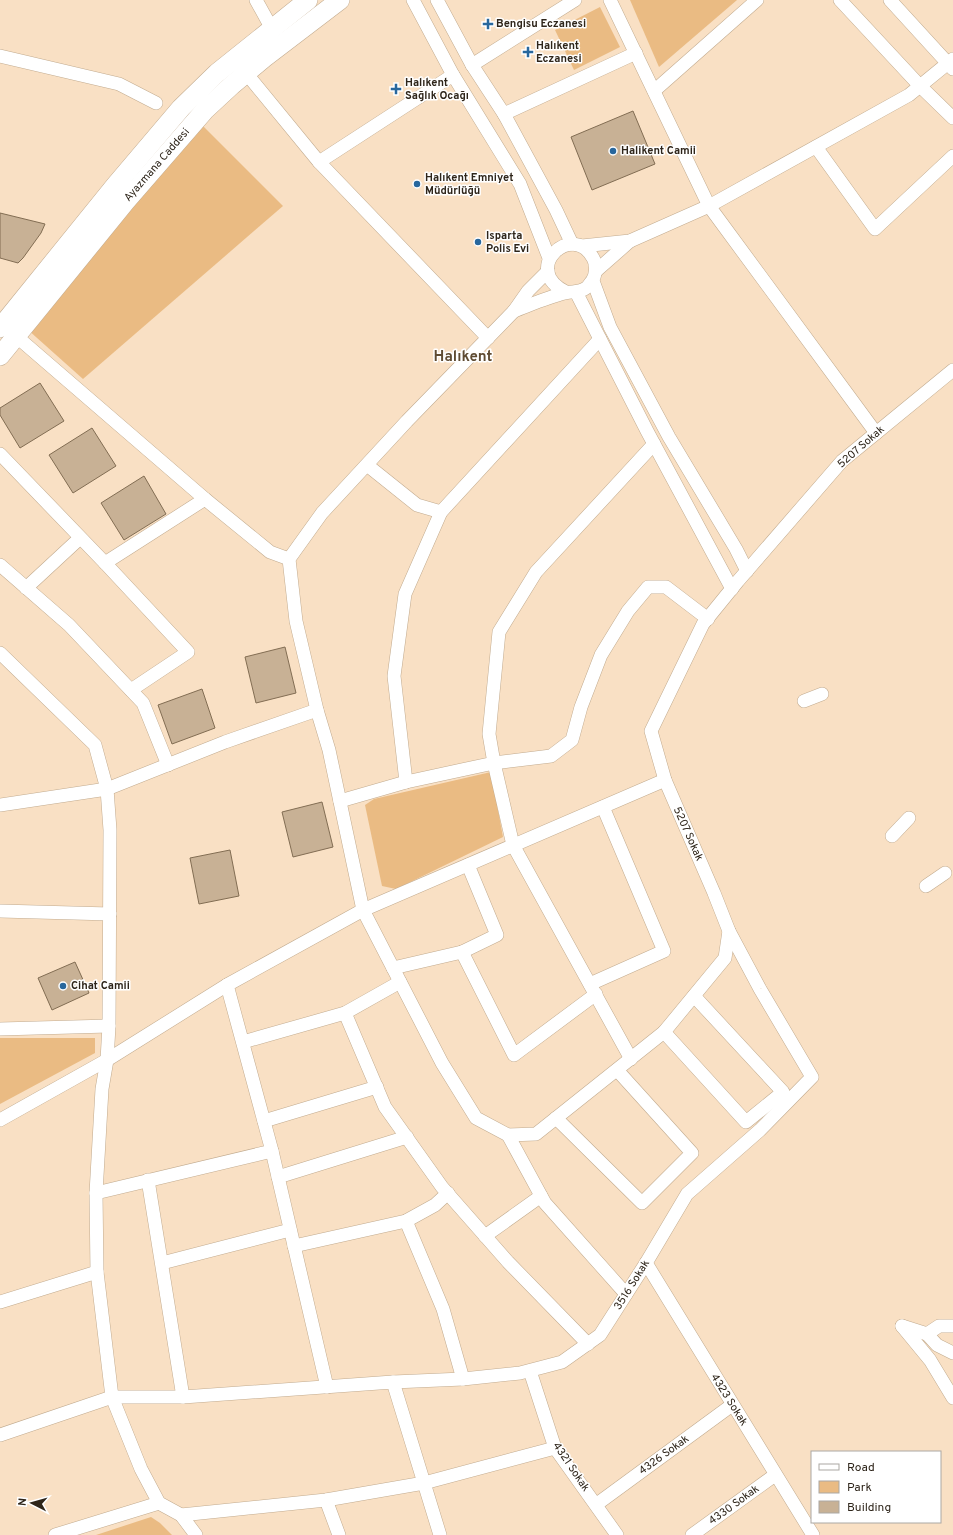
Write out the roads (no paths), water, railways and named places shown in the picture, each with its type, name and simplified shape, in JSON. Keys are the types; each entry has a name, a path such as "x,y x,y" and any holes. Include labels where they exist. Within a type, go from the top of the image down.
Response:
{"main road":[{"name":"Ayazmana Caddesi","path":"25,312 165,125 217,73 308,0"},
{"name":"Ayazmana Caddesi","path":"0,356 8,332 126,201 205,110 246,74 340,0"}],"street":[{"path":"256,0 272,29"},
{"path":"413,0 454,74 520,184 548,265 551,280 557,288 571,292 600,339 654,444 732,589"},
{"path":"437,0 472,65 504,114 556,210 577,245 590,253 595,261 594,276 610,327 669,437 736,549 747,571"},
{"path":"472,65 575,0"},
{"path":"610,0 709,206 876,433"},
{"path":"654,91 757,0"},
{"path":"840,0 920,86 953,118"},
{"path":"729,931 725,958 664,1032 536,1134 508,1135 476,1118 442,1063 363,910 329,750 317,710 296,621 289,559 322,513 407,420 514,311 548,265 554,252 562,246 630,241 709,206 909,95 951,64 898,2"},
{"path":"504,114 636,53"},
{"path":"0,56 119,84 156,103"},
{"path":"246,74 319,162 488,338"},
{"path":"319,162 454,74"},
{"path":"816,147 874,229 953,156"},
{"path":"514,311 586,288 594,276 630,241"},
{"path":"8,332 205,499 270,552 289,559"},
{"path":"406,782 394,676 405,594 441,512 600,339"},
{"name":"5207 Sokak","path":"812,1077 760,989 729,931 665,780 651,732 704,624 747,571 842,461 953,370"},
{"path":"631,1058 513,845 488,734 499,632 536,572 654,444"},
{"path":"0,454 188,652 131,690"},
{"path":"367,464 417,505 441,512"},
{"path":"105,563 205,499"},
{"path":"26,588 80,538"},
{"path":"0,565 69,625 143,703 168,765"},
{"path":"340,801 406,782 494,764 551,756 572,740 581,708 601,655 628,611 648,587 666,587 708,619"},
{"path":"0,653 95,745 107,789 110,830 108,1026 107,1060 102,1089 96,1193 97,1272 112,1396 141,1469 160,1503 181,1515 196,1535"},
{"path":"804,701 822,694"},
{"path":"0,805 107,789 225,742 317,710"},
{"path":"0,1120 107,1060 228,985 363,910 665,780"},
{"path":"462,952 514,1055 593,989 664,950 603,807"},
{"path":"892,836 909,818"},
{"path":"393,968 462,952 497,935 468,865"},
{"path":"926,886 945,873"},
{"path":"0,911 110,914"},
{"path":"243,1042 345,1013 400,982"},
{"path":"228,985 272,1151 327,1387"},
{"path":"664,1032 746,1122 783,1092 694,996"},
{"path":"345,1013 385,1107 442,1187 508,1262 588,1344"},
{"path":"0,1029 108,1026"},
{"path":"556,1118 642,1203 692,1153 616,1070"},
{"name":"3516 Sokak","path":"112,1396 183,1397 393,1382 463,1379 520,1374 562,1362 600,1335 646,1264 686,1194 760,1130 812,1077"},
{"path":"264,1121 377,1087"},
{"path":"508,1135 545,1203 626,1294"},
{"path":"278,1177 406,1137"},
{"path":"96,1193 272,1151"},
{"path":"148,1180 183,1397"},
{"path":"294,1246 406,1220 435,1205 448,1194"},
{"path":"485,1236 541,1196"},
{"path":"406,1220 443,1309 463,1379"},
{"path":"162,1264 290,1230"},
{"name":"4323 Sokak","path":"646,1264 813,1535"},
{"path":"0,1302 97,1272"},
{"path":"953,1353 937,1345 927,1334 902,1326 930,1360 953,1398"},
{"path":"927,1334 939,1326 953,1326"},
{"name":"4321 Sokak","path":"530,1371 555,1448 597,1504 616,1534"},
{"path":"393,1382 440,1535"},
{"path":"0,1435 112,1396"},
{"name":"4326 Sokak","path":"597,1504 732,1405"},
{"path":"181,1515 326,1500 424,1483 555,1448"},
{"name":"4330 Sokak","path":"692,1535 775,1475"},
{"path":"326,1500 339,1535"},
{"path":"55,1535 160,1503"}],"place":[{"name":"Bengisu Eczanesi","path":"488,24"},
{"name":"Halıkent Eczanesi","path":"528,52"},
{"name":"Halıkent Sağlık Ocağı","path":"396,89"},
{"name":"Halikent Camii","path":"613,151"},
{"name":"Halıkent Emniyet Müdürlüğü","path":"417,184"},
{"name":"Isparta Polis Evi","path":"478,242"},
{"name":"Cihat Camii","path":"63,986"}],"district":[{"name":"Halıkent","path":"463,357"}]}
